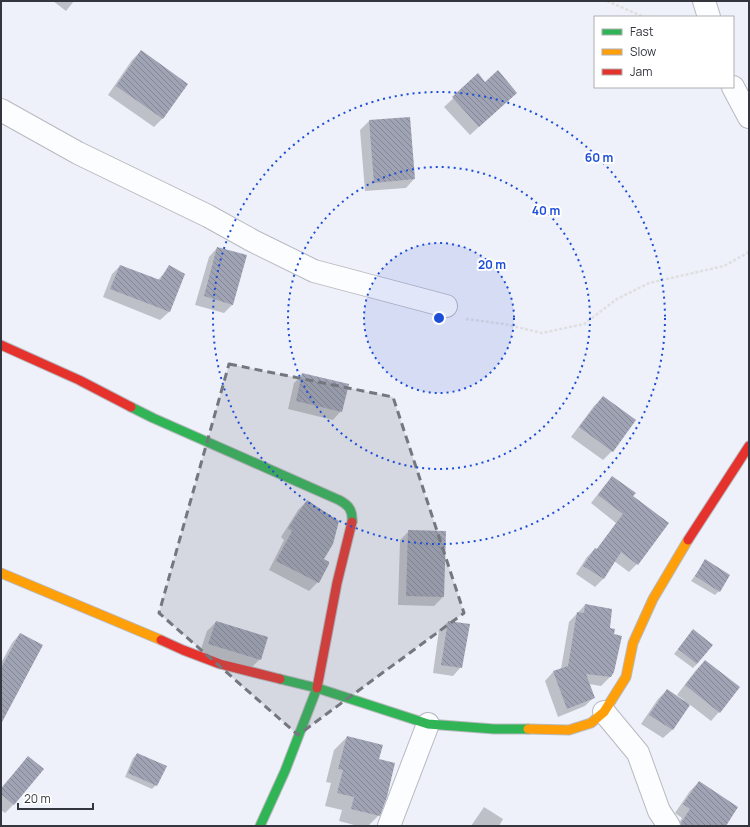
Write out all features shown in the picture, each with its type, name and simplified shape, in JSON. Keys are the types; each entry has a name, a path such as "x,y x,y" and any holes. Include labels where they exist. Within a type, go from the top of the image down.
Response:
{"street":[{"path":"704,1 709,16"},
{"path":"734,88 749,117"},
{"path":"1,110 78,153 208,216 314,271 446,306"},
{"path":"1,345 79,380 153,418 335,498 349,506 352,512 352,520 325,639 317,688 285,770 260,826"},
{"path":"1,573 135,628 183,650 220,664 317,688 428,724 494,729 569,730 590,723 604,712 626,677 633,642 654,599 693,531 749,446"},
{"path":"604,712 638,752 659,811 669,826"},
{"path":"389,826 428,724"}],"path":[{"path":"607,1 642,16"},
{"path":"446,306 467,320 504,324 542,333 584,324 618,299 649,283 724,266 749,252"}],"highlighted area":[{"path":"229,364 393,397 464,613 298,735 159,613"}],"building":[{"path":"141,50 188,84 163,119 116,86"},
{"path":"498,70 517,93 479,127 452,97 478,73 485,82"},
{"path":"410,117 415,179 374,183 369,120"},
{"path":"217,247 247,255 233,305 204,296"},
{"path":"120,265 160,280 169,265 185,274 170,312 110,289"},
{"path":"302,373 349,384 342,412 296,401"},
{"path":"603,396 636,420 613,452 579,427"},
{"path":"612,476 636,493 633,496 669,523 638,565 621,552 604,579 583,566 595,548 597,549 623,514 598,495"},
{"path":"307,500 339,521 333,544 324,559 329,562 329,564 319,583 276,561 292,531 288,528"},
{"path":"408,530 446,531 444,597 406,596"},
{"path":"705,559 730,575 720,592 695,576"},
{"path":"585,604 612,609 610,628 615,629 614,634 622,636 614,672 611,677 586,674 595,698 567,709 553,671 568,666 577,612 584,613"},
{"path":"216,621 268,637 261,660 208,644"},
{"path":"448,621 470,624 462,668 441,665"},
{"path":"693,629 713,645 697,664 678,649"},
{"path":"20,633 43,645 1,724 1,668"},
{"path":"705,660 740,687 720,713 685,685"},
{"path":"667,689 690,705 673,730 649,715"},
{"path":"347,736 383,745 379,759 395,763 387,797 380,816 351,809 354,797 337,793 343,770 338,769"},
{"path":"137,753 167,766 157,786 128,773"},
{"path":"28,756 44,769 14,805 1,794 1,789"},
{"path":"699,781 738,807 726,826 681,826 681,823 690,809 683,804"}],"traffic: fast":[{"path":"131,407 339,500 350,509 352,522"},
{"path":"280,679 317,688 428,724 494,729 528,729"},
{"path":"260,826 285,771 317,688"}],"traffic: slow":[{"path":"528,729 569,730 591,723 604,712 626,677 633,643 653,599 688,540"},
{"path":"1,573 161,640"}],"traffic: jam":[{"path":"1,345 79,380 131,407"},
{"path":"688,540 749,446"},
{"path":"317,688 337,583 352,522"},
{"path":"161,640 220,664 280,679"}]}
